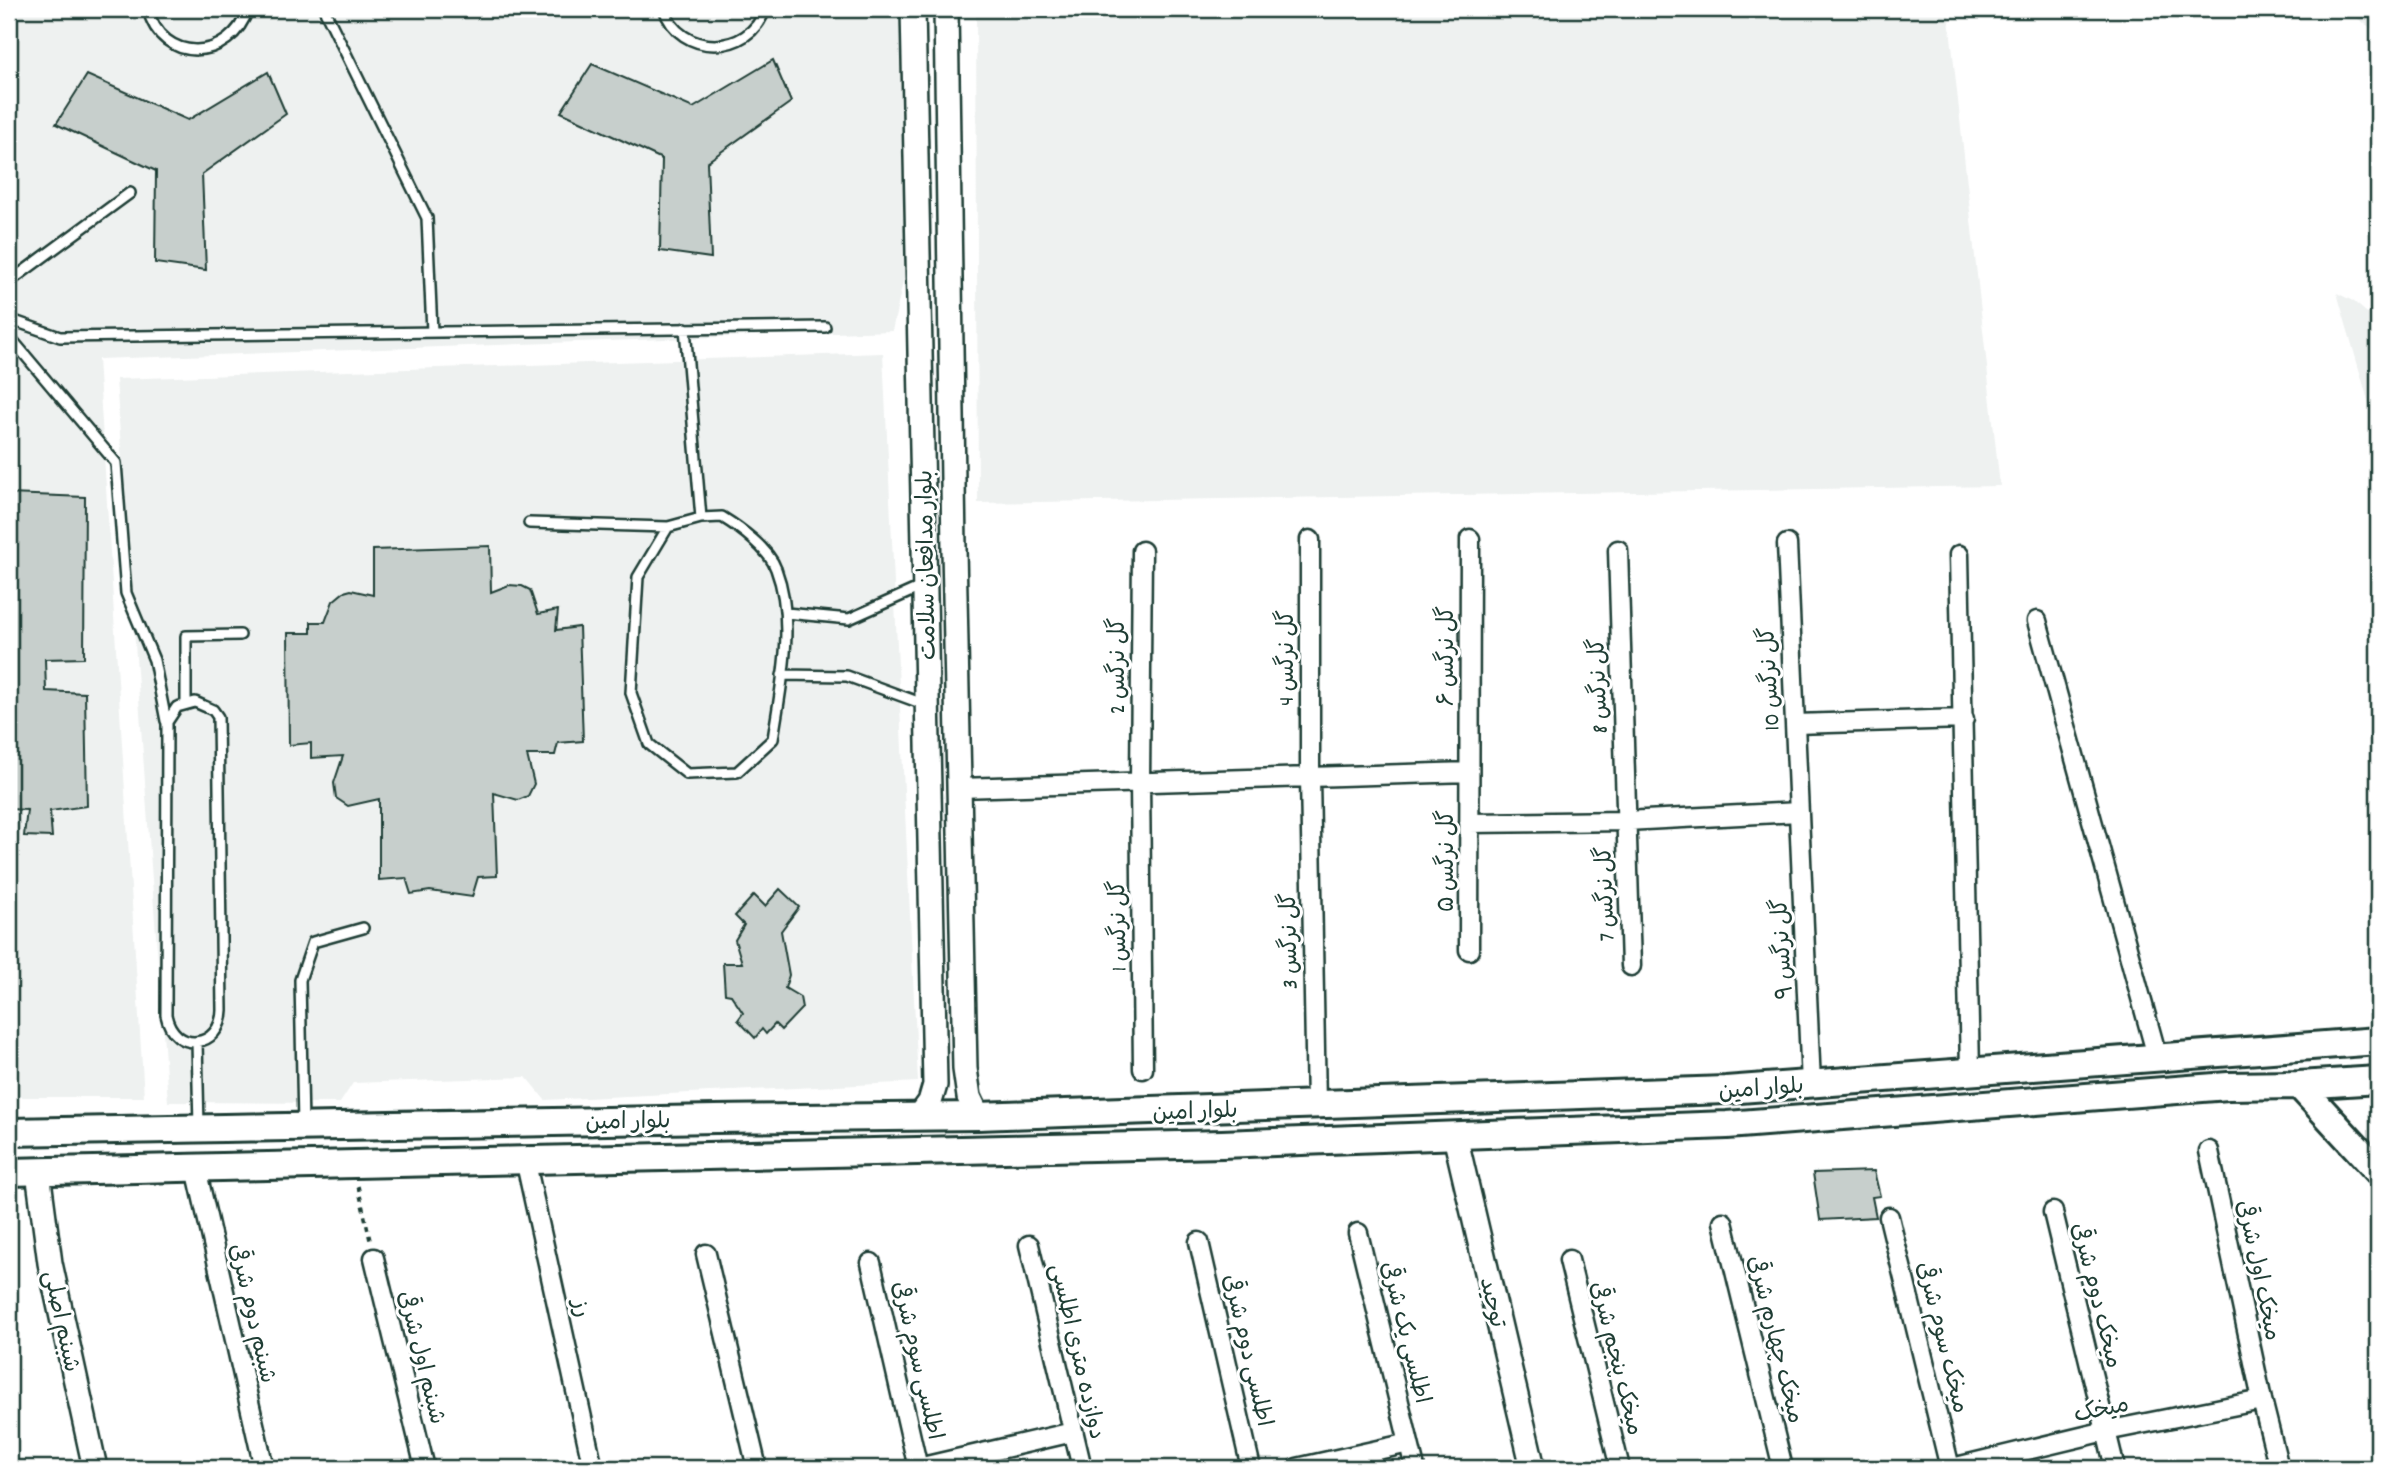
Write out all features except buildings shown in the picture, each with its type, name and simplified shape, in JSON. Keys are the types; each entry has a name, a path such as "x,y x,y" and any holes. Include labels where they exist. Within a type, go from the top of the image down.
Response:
{"main road":[{"name":"بلوار امین","path":"9,1132 978,1116 1726,1090 2378,1041"},
{"name":"بلوار امین","path":"9,1172 1222,1144 1455,1136 1727,1125 2228,1086 2378,1080"},
{"path":"2299,1085 2378,1171"},
{"path":"1726,1090 1727,1125"},
{"path":"1218,1109 1222,1144"},
{"path":"715,1119 716,1155"}],"street":[{"name":"بلوار مدافعان سلامت","path":"913,9 934,1070 930,1102 919,1117"},
{"name":"بلوار مدافعان سلامت","path":"946,9 964,1069 969,1097 978,1116"},
{"path":"922,411 932,418 942,418 952,411"},
{"path":"923,476 934,469 944,470 953,476"},
{"name":"گل نرگس ۶","path":"1469,772 1470,539"},
{"name":"گل نرگس 4","path":"1310,540 1310,777"},
{"name":"گل نرگس 10","path":"1787,544 1799,812"},
{"name":"گل نرگس 8","path":"1618,550 1626,821"},
{"name":"گل نرگس 2","path":"1140,782 1142,551"},
{"path":"1959,555 1970,1071"},
{"path":"2037,621 2157,1056"},
{"path":"1795,724 1964,719"},
{"path":"958,788 1469,772"},
{"name":"گل نرگس ۵","path":"1469,772 1469,950"},
{"name":"گل نرگس 3","path":"1310,777 1315,1105"},
{"name":"گل نرگس 1","path":"1140,782 1143,1069"},
{"path":"1469,824 1626,821 1799,812"},
{"name":"گل نرگس ۹","path":"1799,812 1811,1083"},
{"name":"گل نرگس 7","path":"1626,821 1631,966"},
{"path":"934,1070 945,1079 953,1078 964,1069"},
{"name":"توحید","path":"1455,1136 1533,1468"},
{"name":"میخک اول شرقی","path":"2209,1151 2279,1468"},
{"name":"رز","path":"525,1159 593,1468"},
{"name":"شبنم دوم شرقی","path":"196,1168 264,1468"},
{"name":"شبنم اصلی","path":"38,1172 50,1263 95,1468"},
{"name":"میخک دوم شرقی","path":"2053,1212 2115,1468"},
{"name":"میخک سوم شرقی","path":"1889,1217 1951,1468"},
{"name":"میخک چهارم شرقی","path":"1723,1222 1783,1468"},
{"name":"اطلسی یک شرقی","path":"1358,1233 1415,1468"},
{"name":"اطلسی دوم شرقی","path":"1199,1242 1251,1468"},
{"name":"دوازده متری اطلسی","path":"1030,1245 1082,1468"},
{"path":"706,1254 757,1468"},
{"name":"شبنم اول شرقی","path":"374,1258 425,1468"},
{"name":"میخک پنجم شرقی","path":"1569,1260 1620,1468"},
{"name":"اطلسی سوم شرقی","path":"871,1263 918,1468"},
{"name":"میخک","path":"1951,1468 2106,1431 2262,1399"},
{"path":"918,1468 1073,1432"},
{"path":"1297,1468 1409,1443"}],"lane":[{"path":"148,9 156,28 168,41 184,48 201,50 218,46 233,37 243,23 248,9"},
{"path":"324,9 427,218 432,332"},
{"path":"664,9 676,30 690,40 722,46 738,40 752,30 765,9"},
{"path":"9,282 130,193"},
{"path":"9,319 60,337 825,327"},
{"path":"685,328 701,518"},
{"path":"9,336 116,463 126,593 154,660 167,722 166,1015 173,1032 180,1038 197,1042 213,1035 222,1020 218,717 205,705 186,703 177,707 167,722"},
{"path":"529,523 668,527 701,518 722,517 748,533 775,566 786,613 782,675 773,739 737,772 687,774 649,744 631,693 638,577 668,527"},
{"path":"786,613 849,619 924,585"},
{"path":"186,703 186,636 240,635"},
{"path":"782,675 847,676 927,705"},
{"path":"303,1127 300,980 313,942 363,928"},
{"path":"197,1042 199,1129"}],"path":[{"path":"353,1164 374,1258"}],"shaded area":[{"path":"9,9 899,9 905,273 892,331 98,359 144,1097 9,1097"},
{"path":"976,9 1948,9 2000,486 978,503"},
{"path":"2344,9 2378,9 2378,33"},
{"path":"2337,293 2353,301 2378,322 2378,435"},
{"path":"883,353 918,1082 545,1100 526,1077 353,1083 340,1103 168,1102 116,379"}]}
